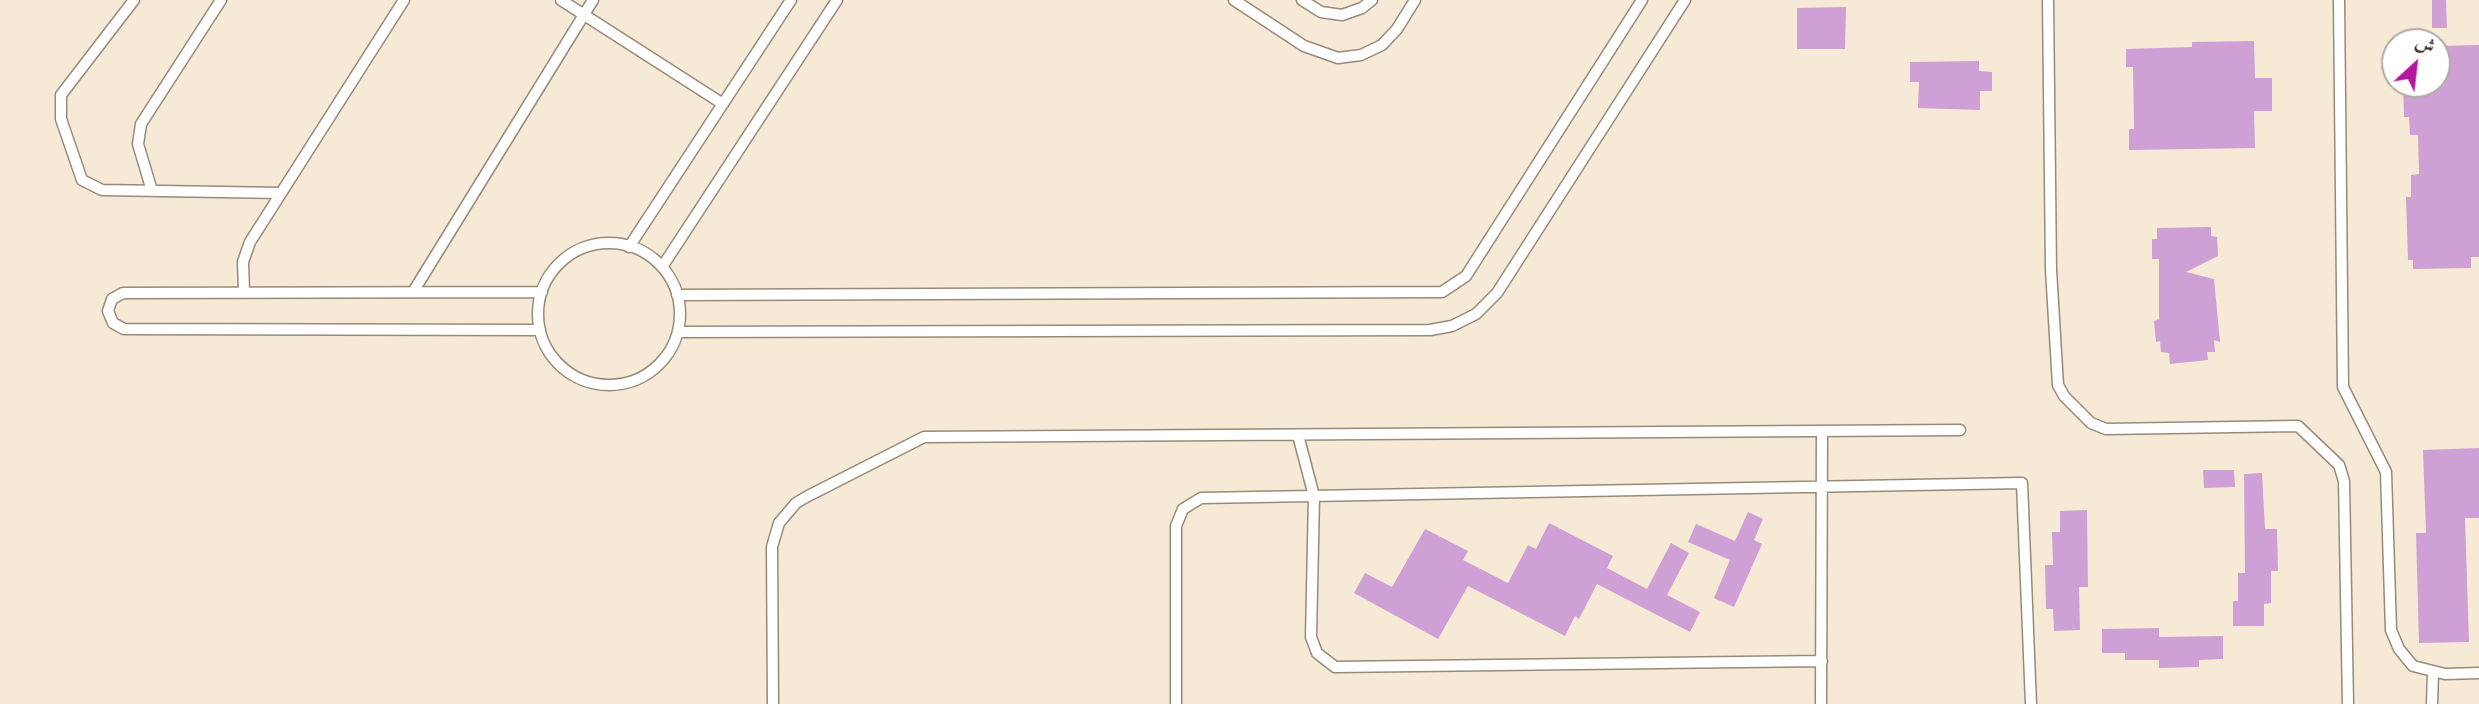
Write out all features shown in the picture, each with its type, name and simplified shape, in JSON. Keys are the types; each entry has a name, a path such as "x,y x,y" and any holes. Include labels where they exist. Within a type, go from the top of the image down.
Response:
{"lane":[{"path":"134,0 65,88 60,111 82,180 102,190 281,193"},
{"path":"152,191 138,144 141,124 221,0"},
{"path":"244,292 242,276 246,252 404,0"},
{"path":"561,0 723,104"},
{"path":"412,292 593,0"},
{"path":"629,247 791,0"},
{"path":"662,267 837,0"},
{"path":"1234,0 1304,46 1338,58 1361,55 1382,45 1397,29 1415,0"},
{"path":"1302,0 1321,12 1342,15 1362,8 1372,0"},
{"path":"677,295 1442,292 1458,284 1473,267 1642,0"},
{"path":"678,332 1430,330 1452,326 1476,314 1497,293 1685,0"},
{"path":"2048,0 2051,270 2058,385 2064,396 2091,423 2106,429 2298,426 2339,465 2344,481 2348,704"},
{"path":"2339,0 2343,387 2386,472 2389,621 2394,639 2413,666 2433,672 2479,673"},
{"path":"603,244 629,247 647,255 662,267 677,295 680,313 674,345 658,366 635,380 609,385 582,380 559,365 551,355 540,330 542,292 555,268 576,251 603,244"},
{"path":"540,330 124,329 113,323 108,311 112,299 123,293 542,292"},
{"path":"773,704 772,547 779,523 787,512 808,496 925,437 1960,430"},
{"path":"1821,704 1822,433"},
{"path":"1298,435 1314,496 1311,637 1317,653 1335,667 1822,661"},
{"path":"1176,704 1176,526 1183,509 1202,498 2022,482 2031,704"},
{"path":"2432,704 2433,672"}],"building":[{"path":"2432,0 2446,0 2447,28 2432,28"},
{"path":"1846,7 1845,49 1797,49 1797,8"},
{"path":"2254,41 2255,78 2272,78 2272,111 2254,111 2255,148 2129,150 2129,129 2134,129 2133,67 2126,67 2126,49 2192,47 2192,42"},
{"path":"2479,45 2479,257 2471,257 2471,268 2413,269 2413,260 2408,260 2406,197 2411,197 2411,175 2419,174 2418,135 2410,135 2409,117 2404,117 2403,98 2451,98 2451,46"},
{"path":"1979,61 1979,71 1992,72 1992,91 1980,91 1980,110 1918,108 1919,82 1910,82 1910,62"},
{"path":"2211,227 2211,236 2217,237 2218,256 2186,272 2214,279 2220,342 2214,340 2215,352 2207,352 2208,360 2170,364 2169,353 2161,352 2160,341 2156,342 2154,321 2159,319 2159,259 2152,259 2152,239 2157,239 2157,228"},
{"path":"2479,448 2479,518 2465,518 2469,642 2419,643 2416,533 2426,533 2423,450"},
{"path":"2203,470 2234,470 2235,487 2204,488"},
{"path":"2262,473 2265,529 2277,529 2278,571 2271,571 2271,603 2264,604 2264,626 2233,626 2233,601 2238,601 2238,573 2245,573 2244,474"},
{"path":"2087,510 2088,587 2079,587 2080,630 2054,631 2053,609 2046,609 2045,565 2053,565 2052,532 2060,532 2060,511"},
{"path":"1748,512 1763,519 1754,540 1762,544 1734,607 1714,598 1730,560 1688,542 1696,524 1735,541"},
{"path":"1549,523 1613,556 1607,568 1647,589 1671,543 1689,553 1667,595 1700,612 1690,632 1597,584 1579,619 1575,616 1565,636 1468,586 1438,639 1354,593 1365,573 1392,587 1425,529 1468,551 1463,560 1508,583 1528,545 1536,549"},
{"path":"2159,628 2159,637 2223,636 2223,659 2199,660 2199,667 2159,668 2159,660 2125,660 2125,653 2102,653 2102,629"}]}
